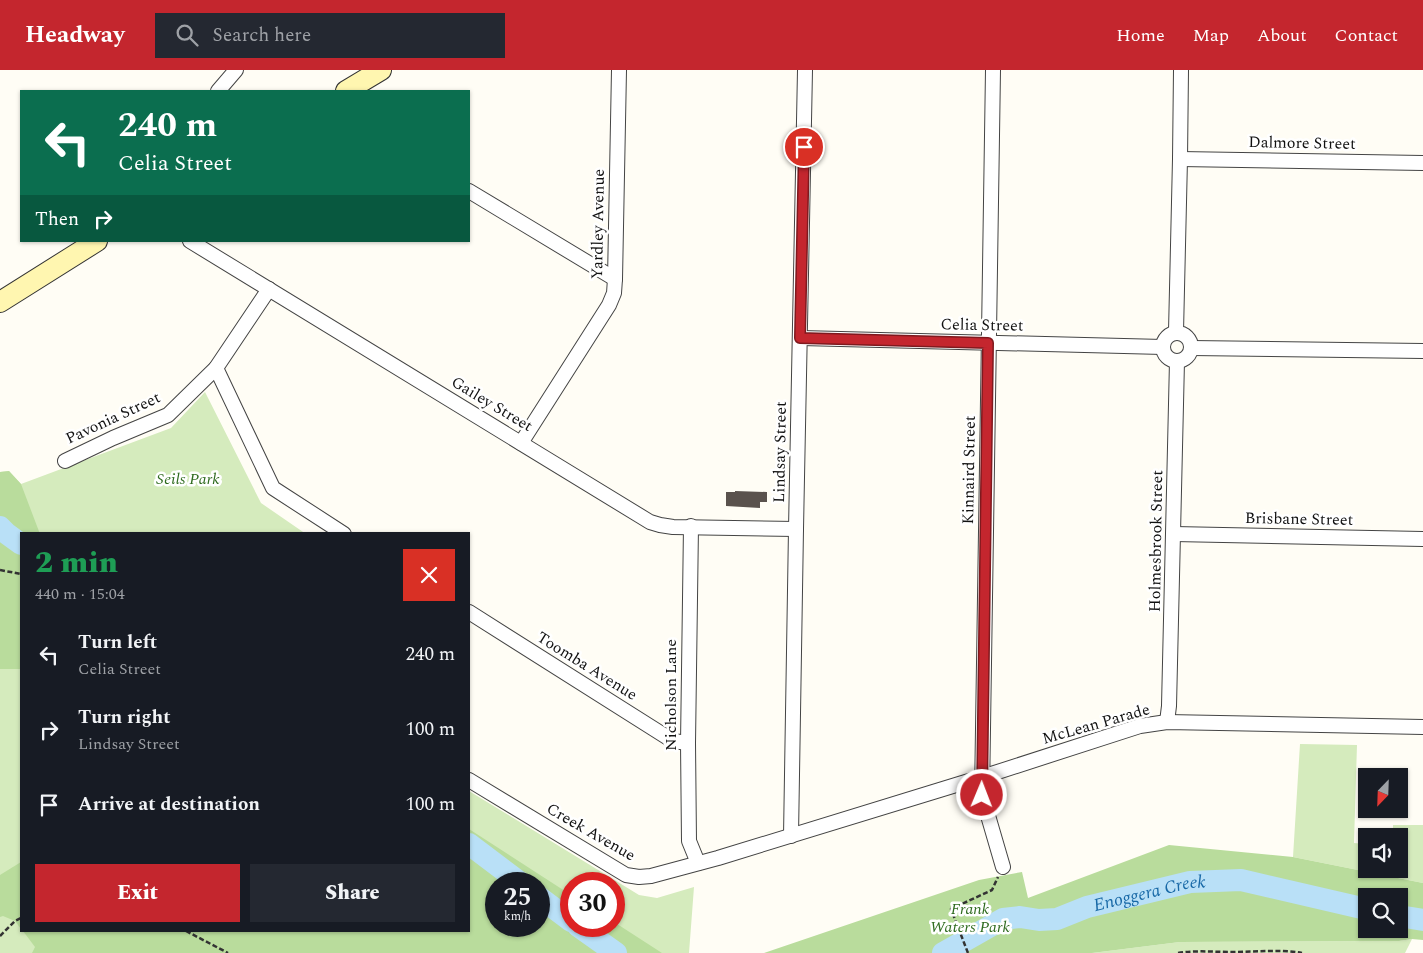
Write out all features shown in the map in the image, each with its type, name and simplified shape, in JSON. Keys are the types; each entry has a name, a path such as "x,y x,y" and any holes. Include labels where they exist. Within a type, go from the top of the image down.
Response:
{"main road":[{"path":"348,90 381,70"},
{"path":"0,302 95,242"}],"street":[{"path":"219,90 236,70"},
{"name":"Yardley Avenue","path":"521,443 609,305 614,294 619,70"},
{"name":"Lindsay Street","path":"791,836 805,70"},
{"name":"Kinnaird Street","path":"993,70 982,795 1003,867"},
{"path":"1176,332 1181,70"},
{"name":"Dalmore Street","path":"1180,159 1423,162"},
{"path":"470,192 615,278"},
{"name":"Gailey Street","path":"192,242 650,522 673,527 796,529"},
{"name":"Pavonia Street","path":"65,461 168,415 216,368 269,289"},
{"path":"1176,332 1187,336 1191,343 1191,348 1186,358 1177,361 1168,358 1163,347 1166,337 1176,332"},
{"name":"Celia Street","path":"800,338 1163,347"},
{"path":"1191,348 1423,351"},
{"name":"Holmesbrook Street","path":"1168,722 1177,361"},
{"path":"216,368 273,488 341,532"},
{"name":"Nicholson Lane","path":"690,526 689,841 698,863"},
{"name":"Brisbane Street","path":"1174,534 1423,539"},
{"name":"Toomba Avenue","path":"470,613 673,741 688,742"},
{"name":"McLean Parade","path":"791,836 1140,726 1168,722 1423,727"},
{"name":"Creek Avenue","path":"470,781 626,875 651,876 791,836"}],"path":[{"path":"0,570 20,574"},
{"path":"968,953 951,909 992,890 1003,867"},
{"path":"0,936 20,918"},
{"path":"188,932 228,953"},
{"path":"1178,953 1203,950 1233,952 1276,950 1302,953"}],"green space":[{"name":"Seils Park","path":"205,392 261,503 303,532 20,532 20,932 470,932 470,792 601,872 560,872 560,937 625,937 625,886 639,895 657,898 694,887 689,953 0,953 0,472 9,471 21,484 171,428"},
{"path":"9,471 21,484 39,532 20,532 20,669 0,669 0,472"},
{"path":"1300,744 1357,745 1354,843 1358,843 1358,870 1293,857"},
{"path":"1393,825 1423,825 1423,883 1398,878 1408,878 1408,828 1393,828"},
{"path":"470,830 535,872 485,872 485,937 550,937 550,881 560,888 560,937 625,937 625,929 662,953 32,953 35,947 24,932 470,932"},
{"name":"Frank Waters Park","path":"1169,845 1293,857 1358,870 1358,878 1398,878 1423,883 1423,940 1180,942 1092,953 764,953 979,880 1022,872 1028,898"},
{"path":"20,863 20,928 15,921 3,916 0,917 0,875"},
{"path":"1412,939 1405,953 1092,953 1180,942 1399,941"}],"building":[{"path":"726,492 767,492 767,502 760,502 760,508 726,506"}],"waterway":[{"name":"Enoggera Creek","path":"0,527 20,543"},
{"name":"Enoggera Creek","path":"470,845 506,872"},
{"name":"Enoggera Creek","path":"943,953 1003,919 1020,917 1039,920 1057,919 1087,907 1190,882 1241,880 1358,907"},
{"name":"Enoggera Creek","path":"550,905 560,913"},
{"name":"Enoggera Creek","path":"1408,918 1423,920"},
{"name":"Enoggera Creek","path":"593,937 616,953"}],"route":[{"path":"804,147 800,338 988,343 982,795"}]}
